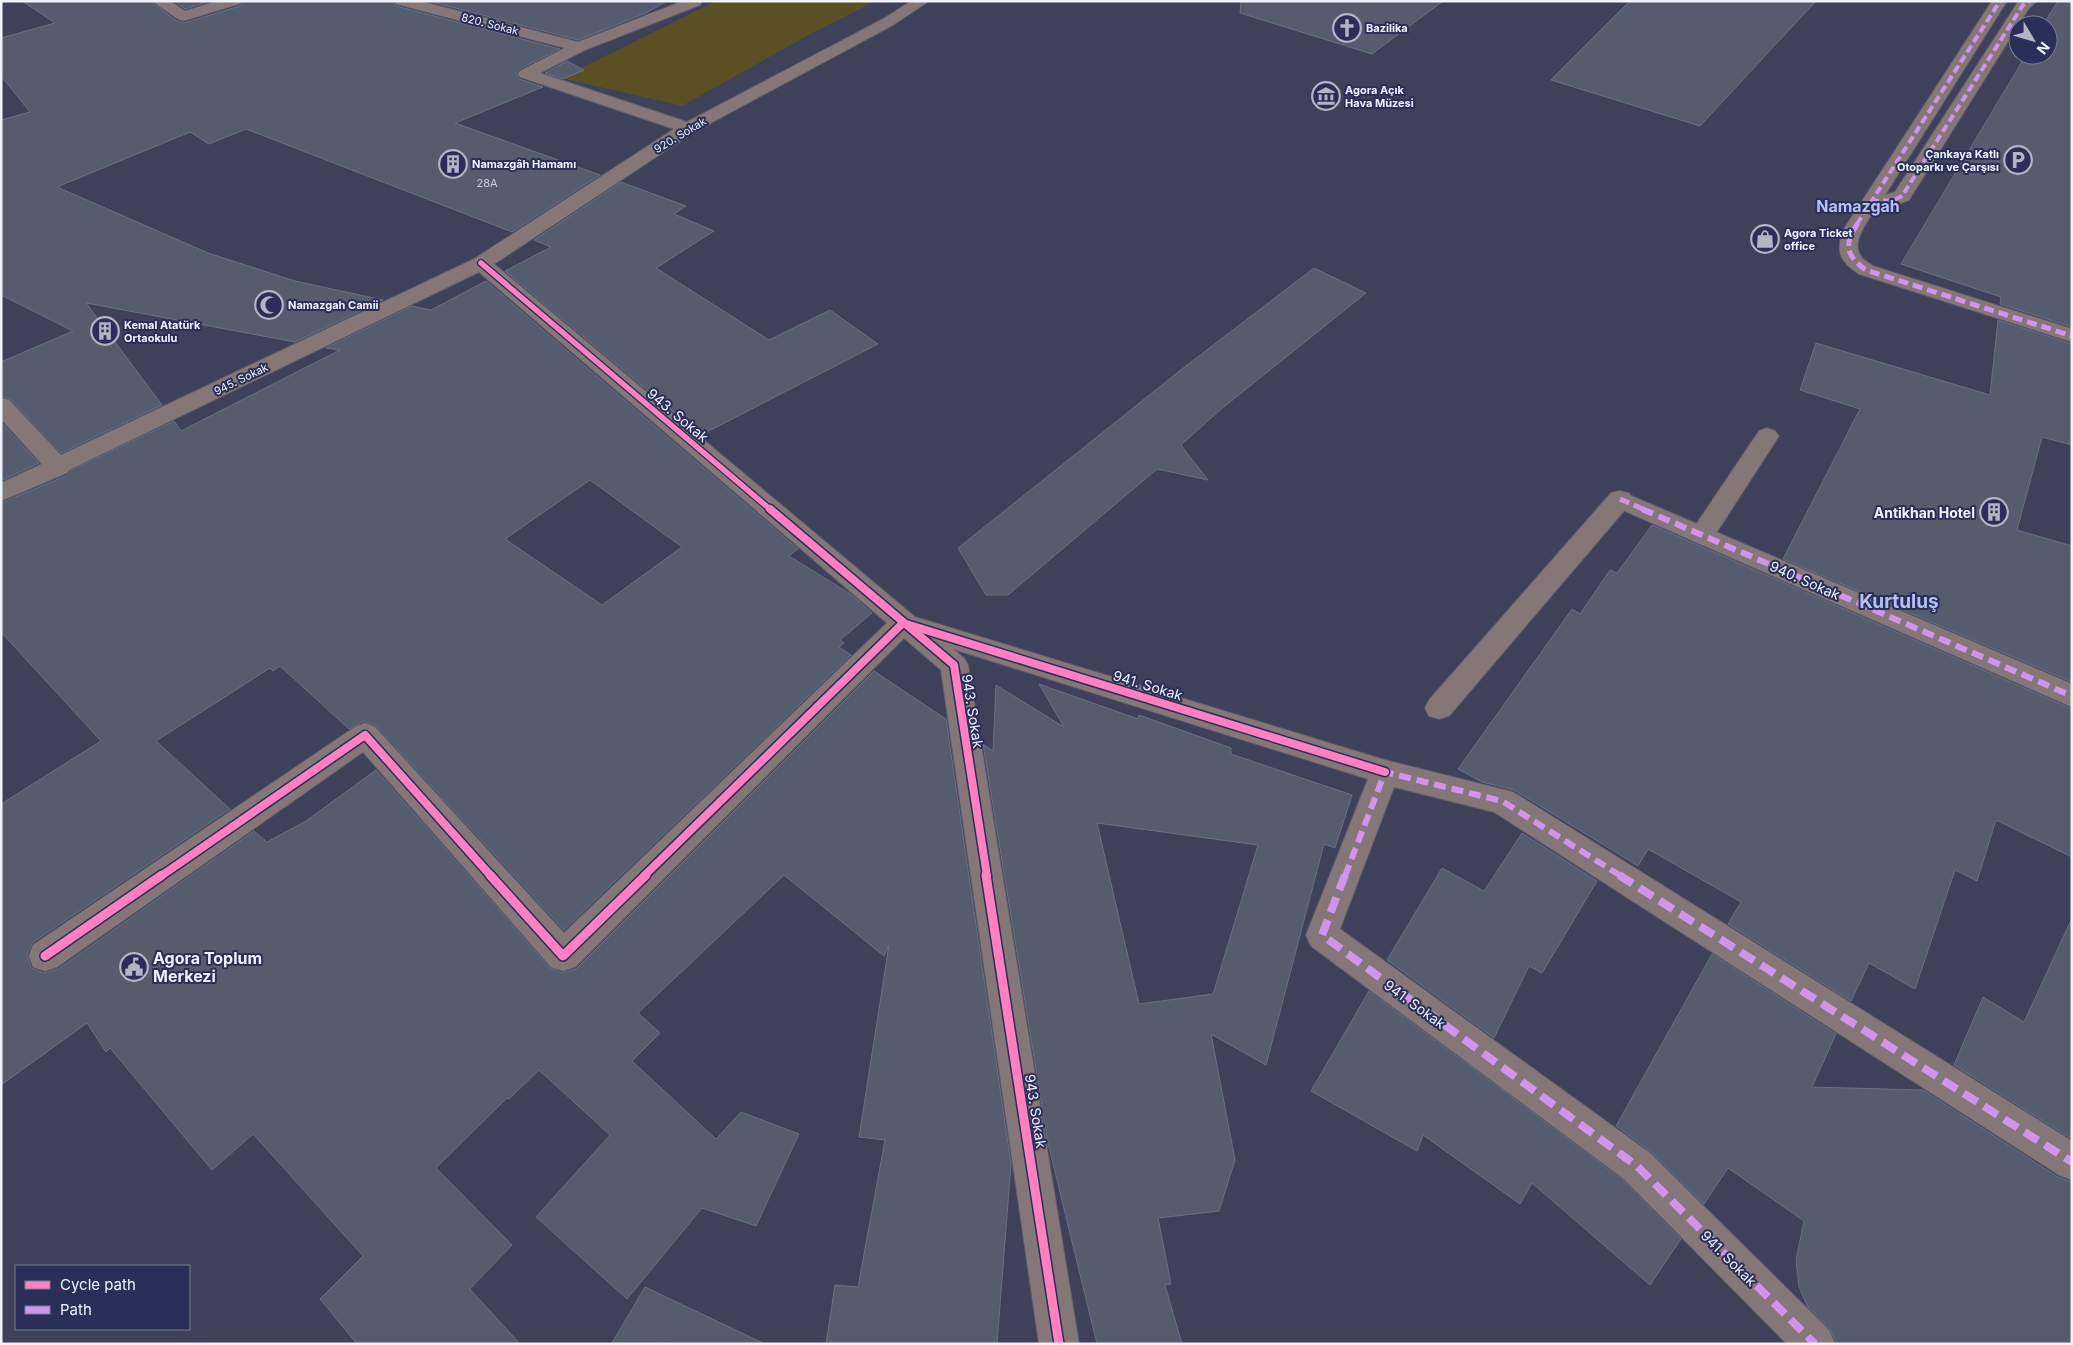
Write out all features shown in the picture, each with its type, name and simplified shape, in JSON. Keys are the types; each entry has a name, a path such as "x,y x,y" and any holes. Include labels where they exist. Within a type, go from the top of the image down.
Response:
{"street":[{"path":"159,1 183,16 234,1"},
{"name":"820. Sokak","path":"402,1 579,47"},
{"path":"688,128 526,74 579,47 694,1"},
{"name":"920. Sokak","path":"481,263 688,128 888,22 922,1"},
{"path":"2000,1 1852,232 1848,247 1852,261 1866,270 2072,336"},
{"path":"1872,201 1894,200 1902,196 2025,2"},
{"name":"945. Sokak","path":"1,493 59,467 481,263"},
{"name":"943. Sokak","path":"481,263 954,665 1059,1344"},
{"path":"1,405 59,467"},
{"path":"1702,535 1767,436"},
{"name":"940. Sokak","path":"1440,708 1620,499 2072,696"},
{"path":"45,956 365,735 564,956 903,623"},
{"name":"941. Sokak","path":"903,623 1385,772 1322,935 1637,1166 1815,1344"},
{"path":"1385,772 1502,802 2072,1162"}],"shaded area":[{"path":"716,1 875,1 805,37 682,106 561,78"}],"building":[{"path":"22,1 150,1 177,21 184,23 240,6 243,1 392,1 396,6 560,49 519,69 516,73 519,79 543,87 455,123 600,175 512,232 246,129 209,144 190,132 57,187 208,253 295,281 383,300 295,342 86,303 162,405 61,453 10,399 1,396 1,362 73,331 1,295 1,120 30,112 1,76 1,38 55,23"},
{"path":"174,1 210,1 185,9"},
{"path":"428,1 667,1 646,13 578,40"},
{"name":"Bazilika","path":"1241,1 1443,1 1372,54 1240,13"},
{"path":"1630,1 1816,1 1700,126 1551,80"},
{"name":"Çankaya Katlı Otoparkı ve Çarşısı","path":"2058,1 2072,1 2072,327 2000,304 2001,297 1901,264 2020,65 2058,65 2058,15 2049,15"},
{"path":"567,61 584,70 563,79 545,73"},
{"path":"621,182 686,206 674,214 714,231 656,268 769,340 830,310 878,344 701,435 505,271 551,247 534,240"},
{"path":"1314,268 1366,293 1220,410 1181,445 1208,480 1157,469 1008,595 986,595 958,548 1182,369"},
{"path":"486,281 798,549 789,556 852,595 872,613 840,640 844,643 839,647 851,655 564,930 376,726 364,721 349,729 280,666 273,671 270,668 156,741 230,809 32,943 27,955 31,968 44,973 58,969 254,831 267,842 306,821 376,770 550,968 562,973 576,969 874,671 946,719 1011,1164 997,1344 826,1344 835,1285 858,1287 885,1140 859,1137 889,945 884,956 784,875 638,1013 660,1033 632,1061 716,1139 741,1112 799,1134 756,1226 702,1208 627,1299 536,1217 610,1135 539,1070 509,1099 507,1098 436,1168 512,1245 470,1289 520,1344 357,1344 320,1299 363,1256 253,1134 212,1170 110,1048 106,1052 87,1023 1,1085 1,804 101,741 1,632 1,503 68,475 70,471 174,421 181,431 340,350 326,348 412,306 431,310","holes":["590,480 682,547 602,605 505,539"]},
{"path":"1998,320 2072,344 2072,445 2042,437 2017,530 2072,546 2072,682 1783,559 1860,409 1800,390 1816,343 1990,395"},
{"path":"1,422 39,463 1,481"},
{"path":"1652,525 2072,709 2072,857 1996,820 1977,881 1955,870 1915,989 1869,963 1851,1001 1728,924 1741,902 1648,849 1638,866 1514,790 1482,782 1458,769 1572,609 1580,614 1610,570 1617,573"},
{"path":"1039,684 1138,719 1139,715 1231,748 1231,754 1352,795 1335,848 1324,844 1266,1065 1211,1034 1235,1160 1219,1211 1158,1218 1171,1284 1165,1285 1182,1344 1097,1344 1048,1143 983,744 993,751 996,685 1064,727","holes":["1097,823 1258,845 1213,994 1139,1004"]},
{"path":"1522,833 1597,881 1542,973 1529,966 1494,1038 1387,960 1442,868 1484,891"},
{"path":"2072,918 2072,1139 1954,1065 1983,997 2024,1022"},
{"path":"1712,954 1836,1034 1812,1087 1923,1090 2058,1177 2072,1182 2072,1344 1837,1344 1830,1329 1808,1307 1799,1287 1796,1260 1804,1221 1728,1168 1704,1204 1651,1152 1616,1126"},
{"path":"1369,991 1623,1180 1681,1239 1650,1285 1532,1183 1520,1204 1423,1135 1417,1151 1311,1091"},
{"path":"645,1287 765,1344 612,1343"}],"marked path":[{"path":"2000,1 1852,232 1849,250 1855,262 1866,270 2072,336"},
{"path":"1871,201 1894,200 1902,196 2023,5 2030,1"},
{"path":"1620,499 2072,696"},
{"path":"1815,1344 1637,1166 1322,935 1385,772 1502,801 2072,1162"}],"cycle path":[{"path":"481,263 954,665 1059,1344"},
{"path":"45,956 365,735 563,956 903,623 1385,772"}],"place":[{"name":"Bazilika","path":"1347,28"},
{"name":"Agora Açık Hava Müzesi","path":"1326,96"},
{"name":"Çankaya Katlı Otoparkı ve Çarşısı","path":"2018,160"},
{"name":"Namazgâh Hamamı","path":"453,164"},
{"name":"Agora Ticket office","path":"1765,239"},
{"name":"Namazgah Camii","path":"269,305"},
{"name":"Kemal Atatürk Ortaokulu","path":"105,331"},
{"name":"Antikhan Hotel","path":"1994,512"},
{"name":"Agora Toplum Merkezi","path":"134,967"}],"district":[{"name":"Namazgah","path":"1858,206"},
{"name":"Kurtuluş","path":"1899,601"}]}
